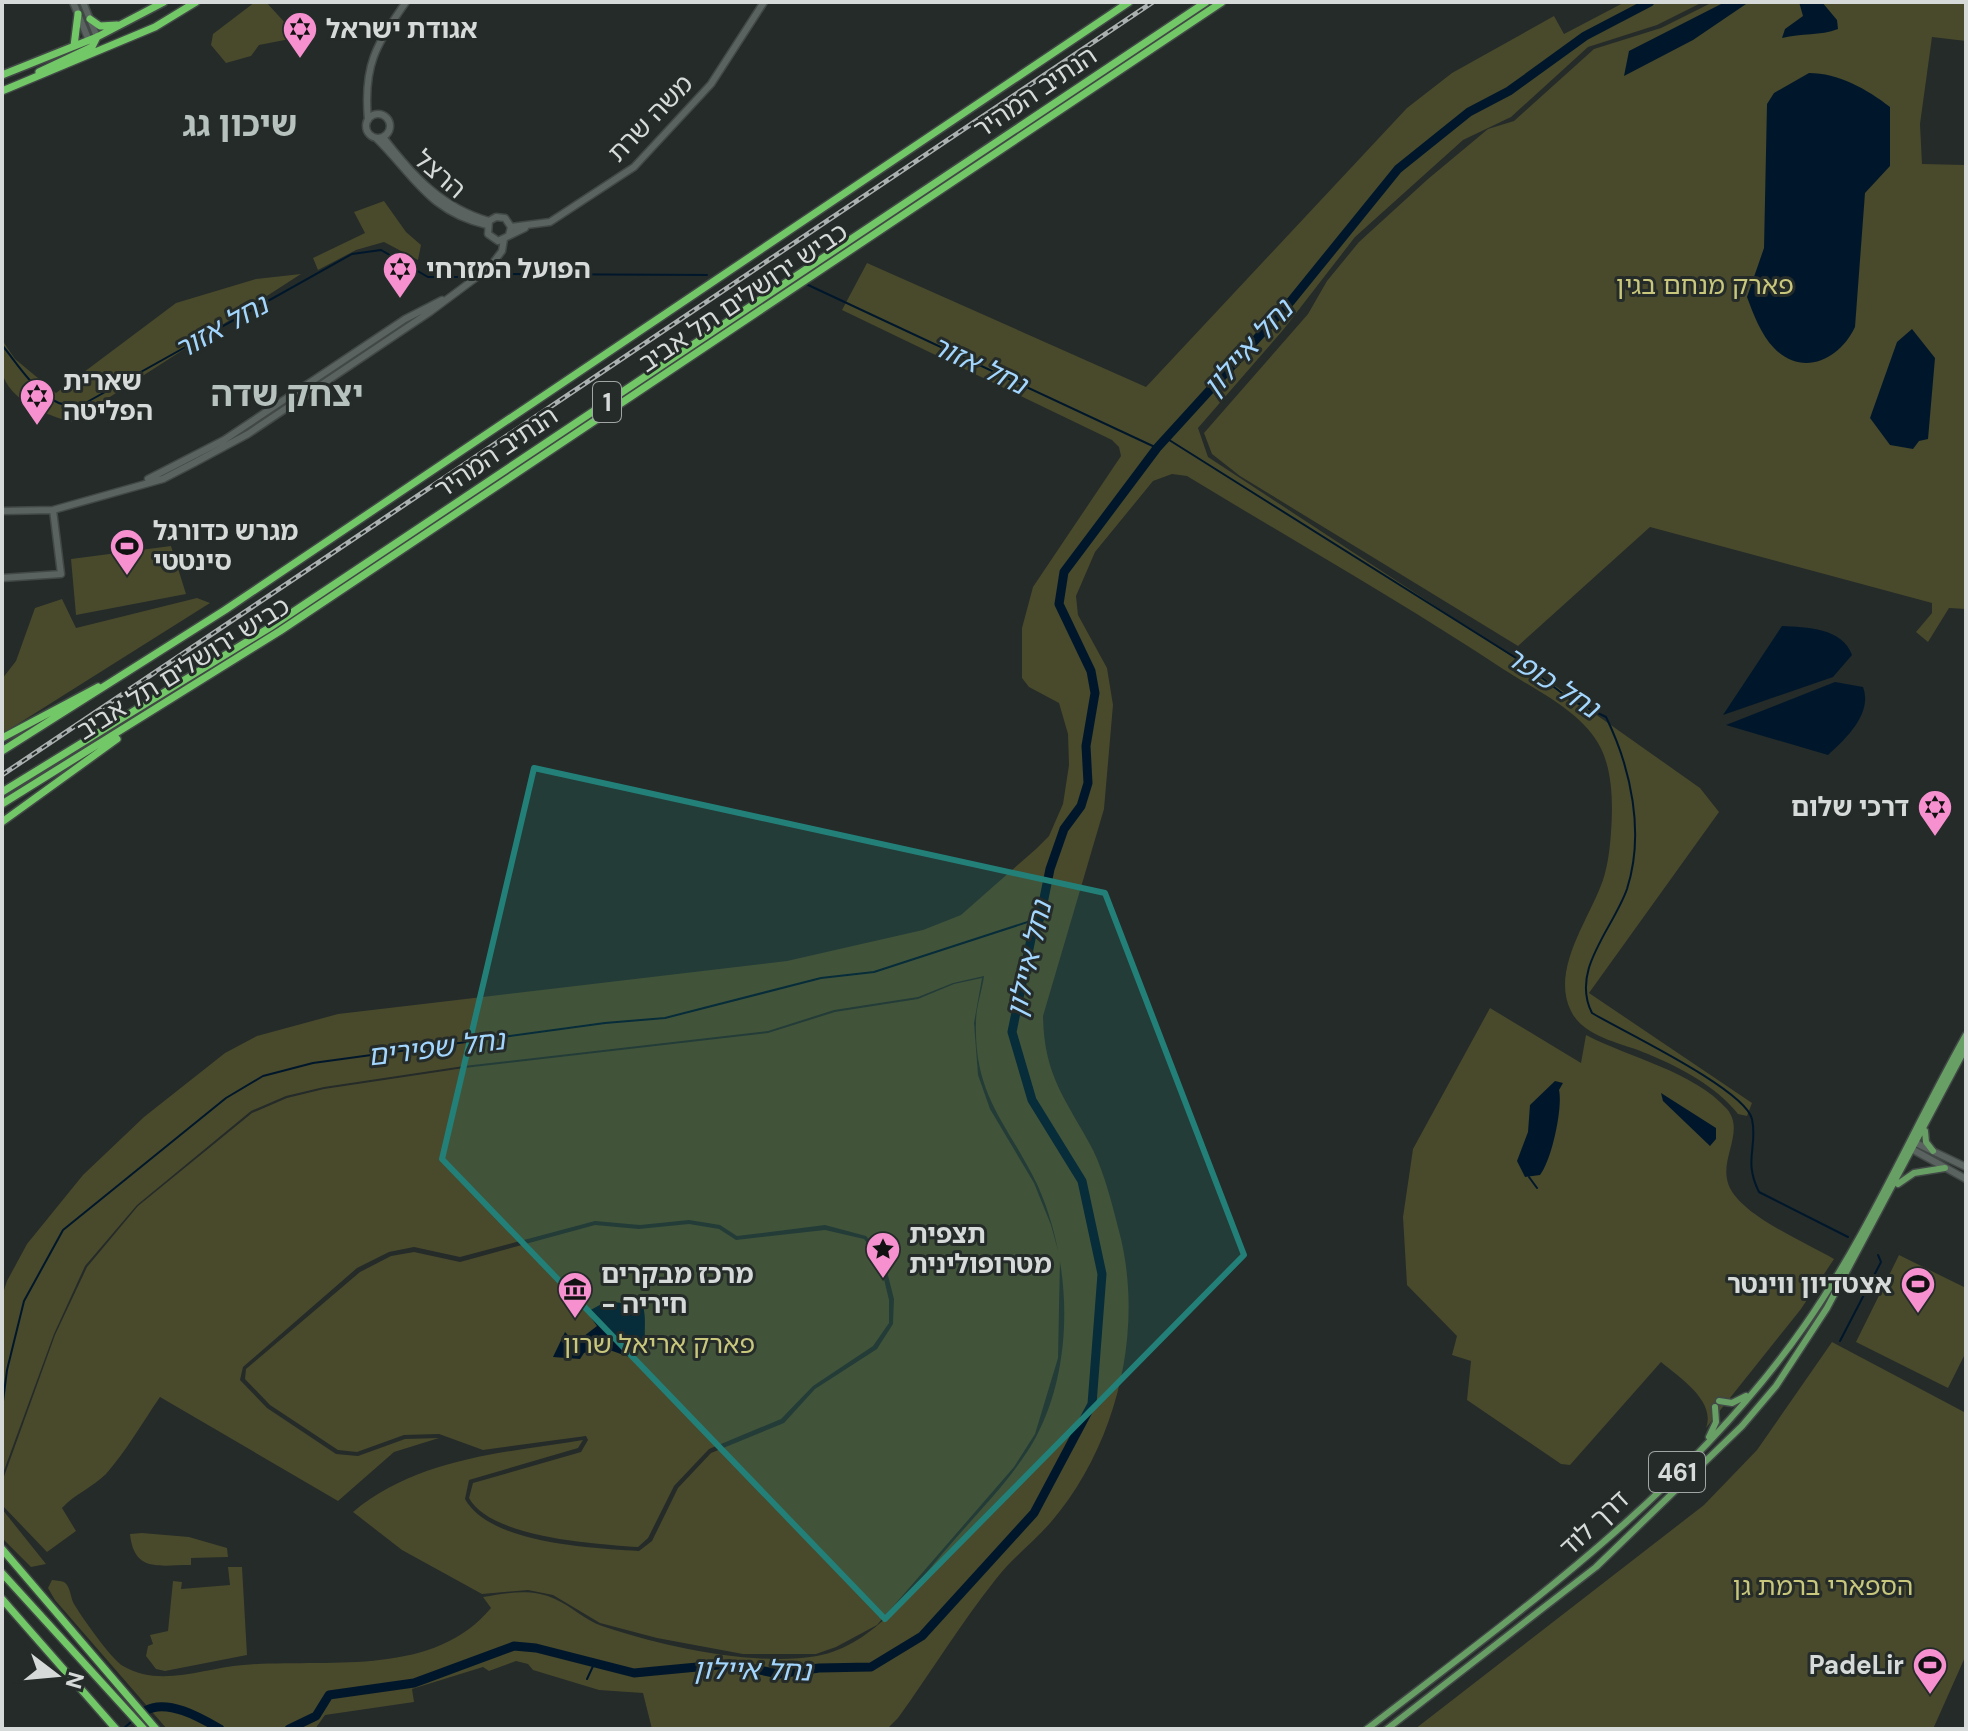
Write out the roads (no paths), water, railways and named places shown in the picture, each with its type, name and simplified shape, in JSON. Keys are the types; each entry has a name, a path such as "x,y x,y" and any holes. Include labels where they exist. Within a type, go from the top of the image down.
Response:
{"highway":[{"path":"2,91 94,45 123,24 164,2"},
{"path":"2,75 74,46 94,45 155,27 196,2"},
{"name":"כביש ירושלים תל אביב","path":"2,751 142,663 1129,2"},
{"name":"הנתיב המהיר","path":"2,792 269,628 1206,2"},
{"name":"כביש ירושלים תל אביב","path":"2,804 183,693 362,577 1222,2"},
{"path":"74,46 78,14"},
{"path":"90,19 100,26 123,24"},
{"path":"2,738 142,663"},
{"path":"2,822 183,693"},
{"path":"2,1549 154,1727"},
{"path":"2,1573 144,1729"},
{"path":"2,1599 116,1729"}],"main road":[{"name":"461","path":"1906,1144 1966,1035"},
{"name":"461","path":"1916,1143 1966,1047"},
{"path":"1927,1123 1926,1142 1933,1151"},
{"name":"דרך לוד","path":"1387,1729 1530,1622 1596,1567 1735,1435 1802,1349 1916,1143"},
{"name":"דרך לוד","path":"1367,1729 1554,1587 1703,1447 1752,1392 1824,1298 1906,1144"},
{"path":"1891,1193 1914,1173 1945,1168"},
{"path":"1703,1447 1716,1422 1717,1404 1732,1403 1752,1392"}],"street":[{"path":"73,2 94,45"},
{"path":"83,2 90,19 94,45"},
{"path":"371,117 382,115 389,124 380,138 366,131 371,117 365,90 372,54 406,2"},
{"name":"משה שרת","path":"511,227 550,222 570,212 634,167 711,84 764,2"},
{"name":"הרצל","path":"380,138 423,185 444,202 488,223 500,217 511,227"},
{"path":"488,223 488,234 504,239"},
{"name":"משה שרת","path":"504,239 532,225"},
{"path":"2,511 53,510 163,479 248,434 398,334 489,268 500,255 511,227"},
{"path":"2,578 61,574 53,510"},
{"path":"1906,1144 1916,1143 1966,1167"},
{"path":"1906,1144 1912,1151 1966,1179"}],"water":[{"path":"1725,2 1749,2 1693,40 1624,76 1629,51"},
{"path":"1799,2 1822,2 1837,20 1838,29 1782,38 1785,29 1803,16"},
{"path":"1809,73 1852,83 1890,107 1890,166 1865,193 1855,327 1830,356 1808,363 1785,357 1769,343 1747,297 1764,248 1767,104 1774,93"},
{"path":"1912,329 1935,358 1928,439 1919,441 1913,449 1890,445 1870,418 1897,342"},
{"path":"1782,626 1812,628 1832,634 1841,639 1852,655 1833,677 1723,715"},
{"path":"1835,682 1863,687 1865,697 1856,725 1828,755 1726,725"},
{"path":"1555,1081 1563,1083 1559,1090 1558,1120 1552,1146 1540,1175 1525,1177 1517,1161 1528,1132 1530,1105"},
{"path":"1661,1093 1716,1128 1716,1139 1710,1146 1663,1101"},
{"path":"607,1301 643,1306 646,1346 635,1350 632,1358 604,1348 584,1353 580,1359 553,1357 565,1332 575,1343 597,1326 587,1312"}],"waterway":[{"name":"נחל איילון","path":"289,1729 316,1716 329,1695 414,1683 514,1646 536,1648 634,1673 729,1664 779,1674 819,1668 871,1667 922,1636 1034,1513 1092,1404 1102,1274 1082,1181 1032,1100 1012,1032 1032,934 1040,918 1050,869 1064,829 1081,806 1088,783 1086,746 1095,693 1091,671 1059,604 1064,572 1157,448 1291,301 1398,169 1469,112 1509,91 1585,36 1650,2"},
{"name":"נחל אזור","path":"2,345 45,395 67,406 80,406 352,254 381,250 428,277 460,277"},
{"name":"נחל אזור","path":"503,274 707,275"},
{"name":"נחל אזור","path":"806,284 1157,448"},
{"name":"נחל כופר","path":"1166,438 1516,658 1571,700 1606,717 1622,758 1633,801 1635,846 1627,889 1590,965 1586,981 1592,1013 1728,1092 1752,1119 1751,1162 1759,1192 1848,1237"},
{"name":"נחל שפירים","path":"2,1409 7,1370 24,1301 63,1230 226,1098 263,1076 313,1063 605,1023 665,1018 821,978 874,972 1040,918"},
{"path":"1529,1177 1537,1188"},
{"name":"נחל כופר","path":"1840,1341 1881,1262 1878,1255"},
{"path":"587,1679 594,1664"},
{"name":"נחל איילון","path":"145,1711 173,1708 220,1729"},
{"name":"נחל איילון","path":"123,1729 131,1722"}],"railway":[{"path":"2,775 1153,2"}],"place":[{"name":"אגודת ישראל","path":"300,60"},
{"name":"הפועל המזרחי","path":"400,300"},
{"name":"שארית הפליטה","path":"37,427"},
{"name":"מגרש כדורגל סינטטי","path":"127,577"},
{"name":"דרכי שלום","path":"1935,838"},
{"name":"תצפית מטרופולינית","path":"883,1280"},
{"name":"אצטדיון ווינטר","path":"1918,1315"},
{"name":"מרכז מבקרים - חיריה","path":"575,1320"},
{"name":"PadeLir","path":"1930,1696"}],"district":[{"name":"שיכון גג","path":"240,124"},
{"name":"יצחק שדה","path":"287,394"}],"park label":[{"name":"פארק מנחם בגין","path":"1705,285"},
{"name":"פארק אריאל שרון","path":"659,1344"},
{"name":"הספארי ברמת גן","path":"1823,1586"}]}
